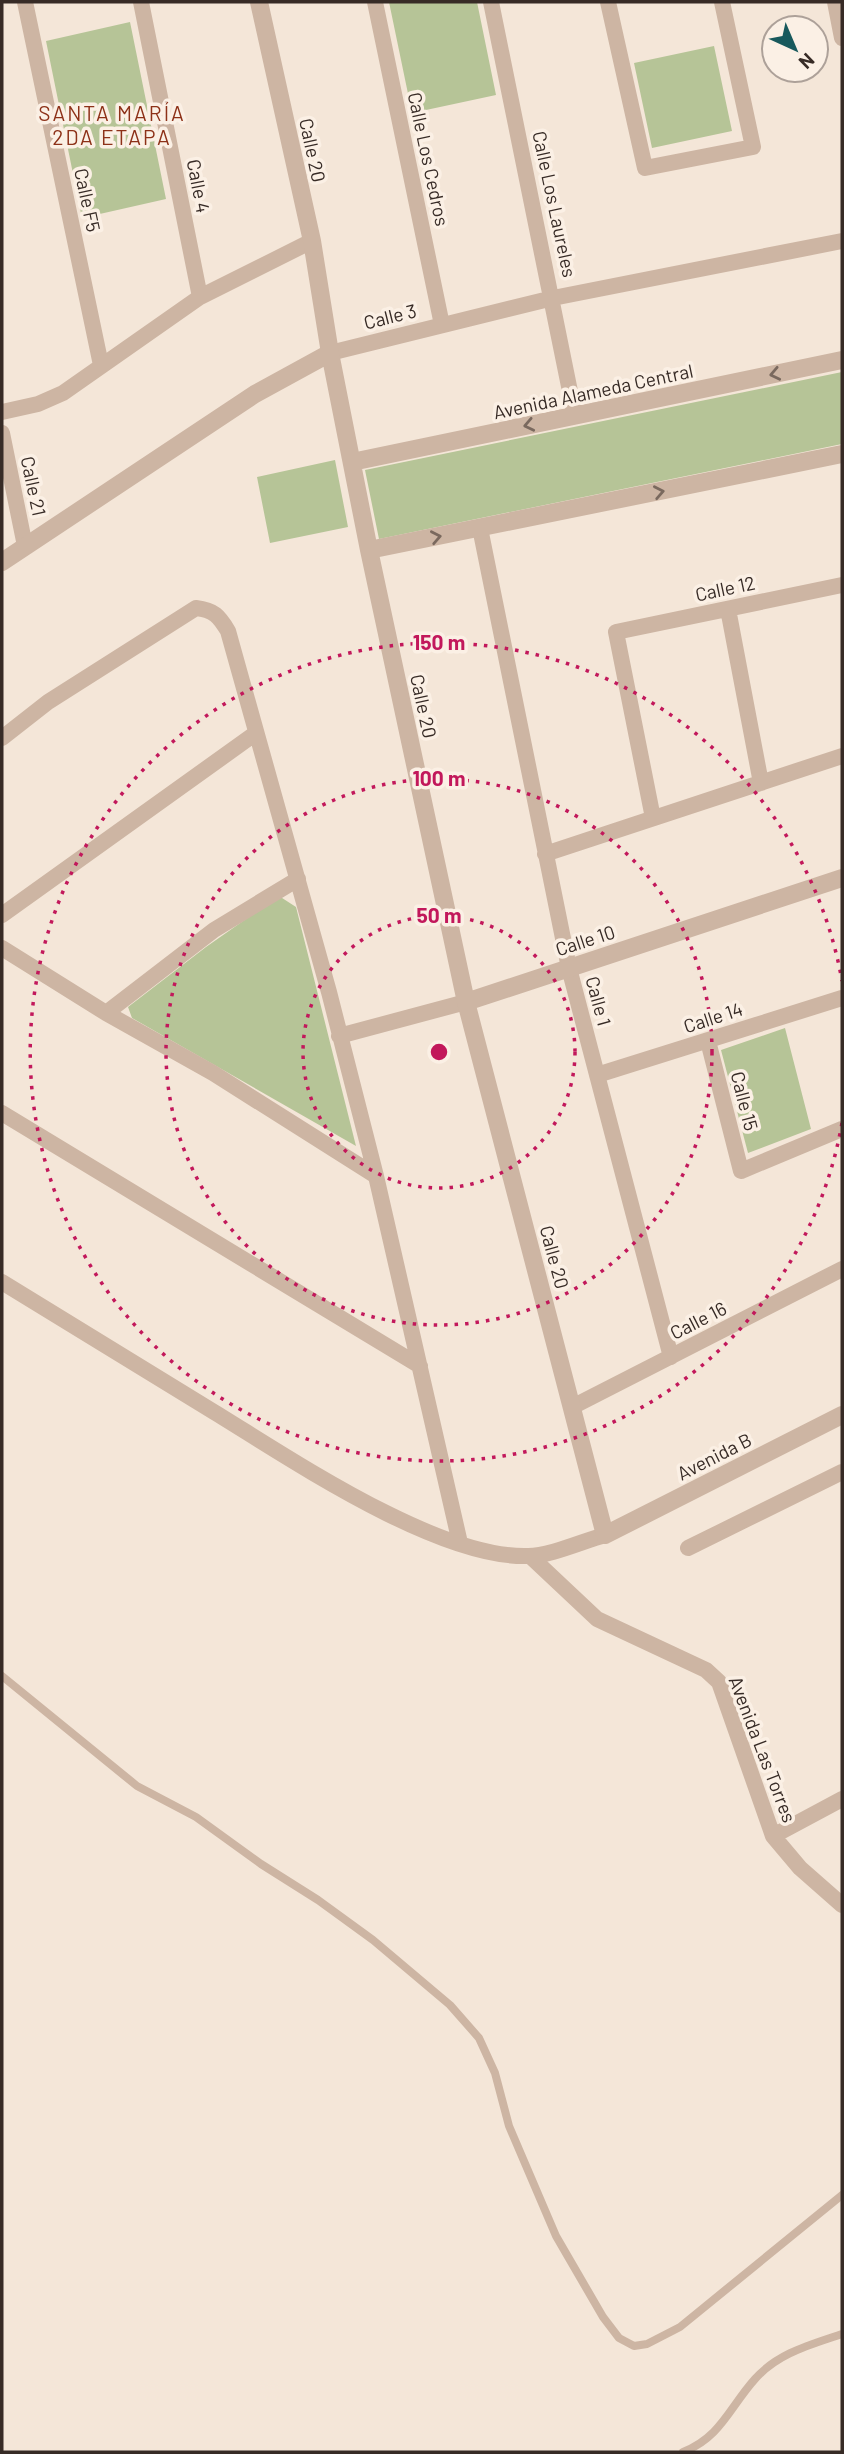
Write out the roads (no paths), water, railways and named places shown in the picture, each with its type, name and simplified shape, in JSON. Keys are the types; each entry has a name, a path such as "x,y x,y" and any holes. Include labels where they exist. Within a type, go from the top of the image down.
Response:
{"street":[{"name":"Calle F5","path":"24,2 101,365"},
{"name":"Calle 4","path":"141,2 200,297"},
{"name":"Calle 20","path":"259,2 312,241 330,353 369,550 466,1002 605,1535"},
{"name":"Calle Los Cedros","path":"375,2 442,325"},
{"name":"Calle Los Laureles","path":"491,2 575,416"},
{"path":"608,2 645,168 753,147 722,2"},
{"path":"835,2 842,38"},
{"path":"2,412 38,404 63,393 200,297 312,241"},
{"name":"Calle 3","path":"2,562 255,394 330,353 553,298 842,241"},
{"name":"Avenida Alameda Central","path":"352,462 842,360"},
{"name":"Calle 21","path":"2,433 25,546"},
{"path":"369,550 842,454"},
{"name":"Calle 1","path":"480,528 569,968 671,1357"},
{"name":"Calle 12","path":"653,818 616,632 728,609 841,591"},
{"path":"2,738 48,702 185,613 196,608 209,610 218,615 228,631 298,879 376,1176 460,1543"},
{"path":"728,609 761,783"},
{"path":"2,915 256,733"},
{"path":"545,854 842,756"},
{"name":"Calle 10","path":"339,1036 466,1002 842,877"},
{"path":"106,1013 214,930 298,879"},
{"path":"4,953 213,1073 376,1176"},
{"name":"Calle 14","path":"597,1075 842,998"},
{"name":"Calle 15","path":"708,1041 741,1171 842,1129"},
{"path":"2,1113 420,1366"},
{"name":"Calle 16","path":"572,1407 842,1269"},
{"path":"2,1282 373,1506 419,1528 460,1543 530,1556 605,1535"},
{"name":"Avenida B","path":"605,1535 842,1415"},
{"path":"688,1548 842,1472"},
{"name":"Avenida Las Torres","path":"530,1556 590,1614 706,1670 719,1682 773,1836 800,1868 842,1905"},
{"path":"773,1836 842,1799"}],"lane":[{"path":"2,1675 137,1786 197,1817 261,1864 318,1900 373,1940 450,2005 480,2038 495,2073 509,2126 556,2236 603,2317 620,2338 634,2346 647,2344 680,2328 842,2195"},
{"path":"683,2452 708,2440 756,2378 786,2354 842,2334"}],"district":[{"name":"SANTA MARÍA 2DA ETAPA","path":"112,124"}]}
